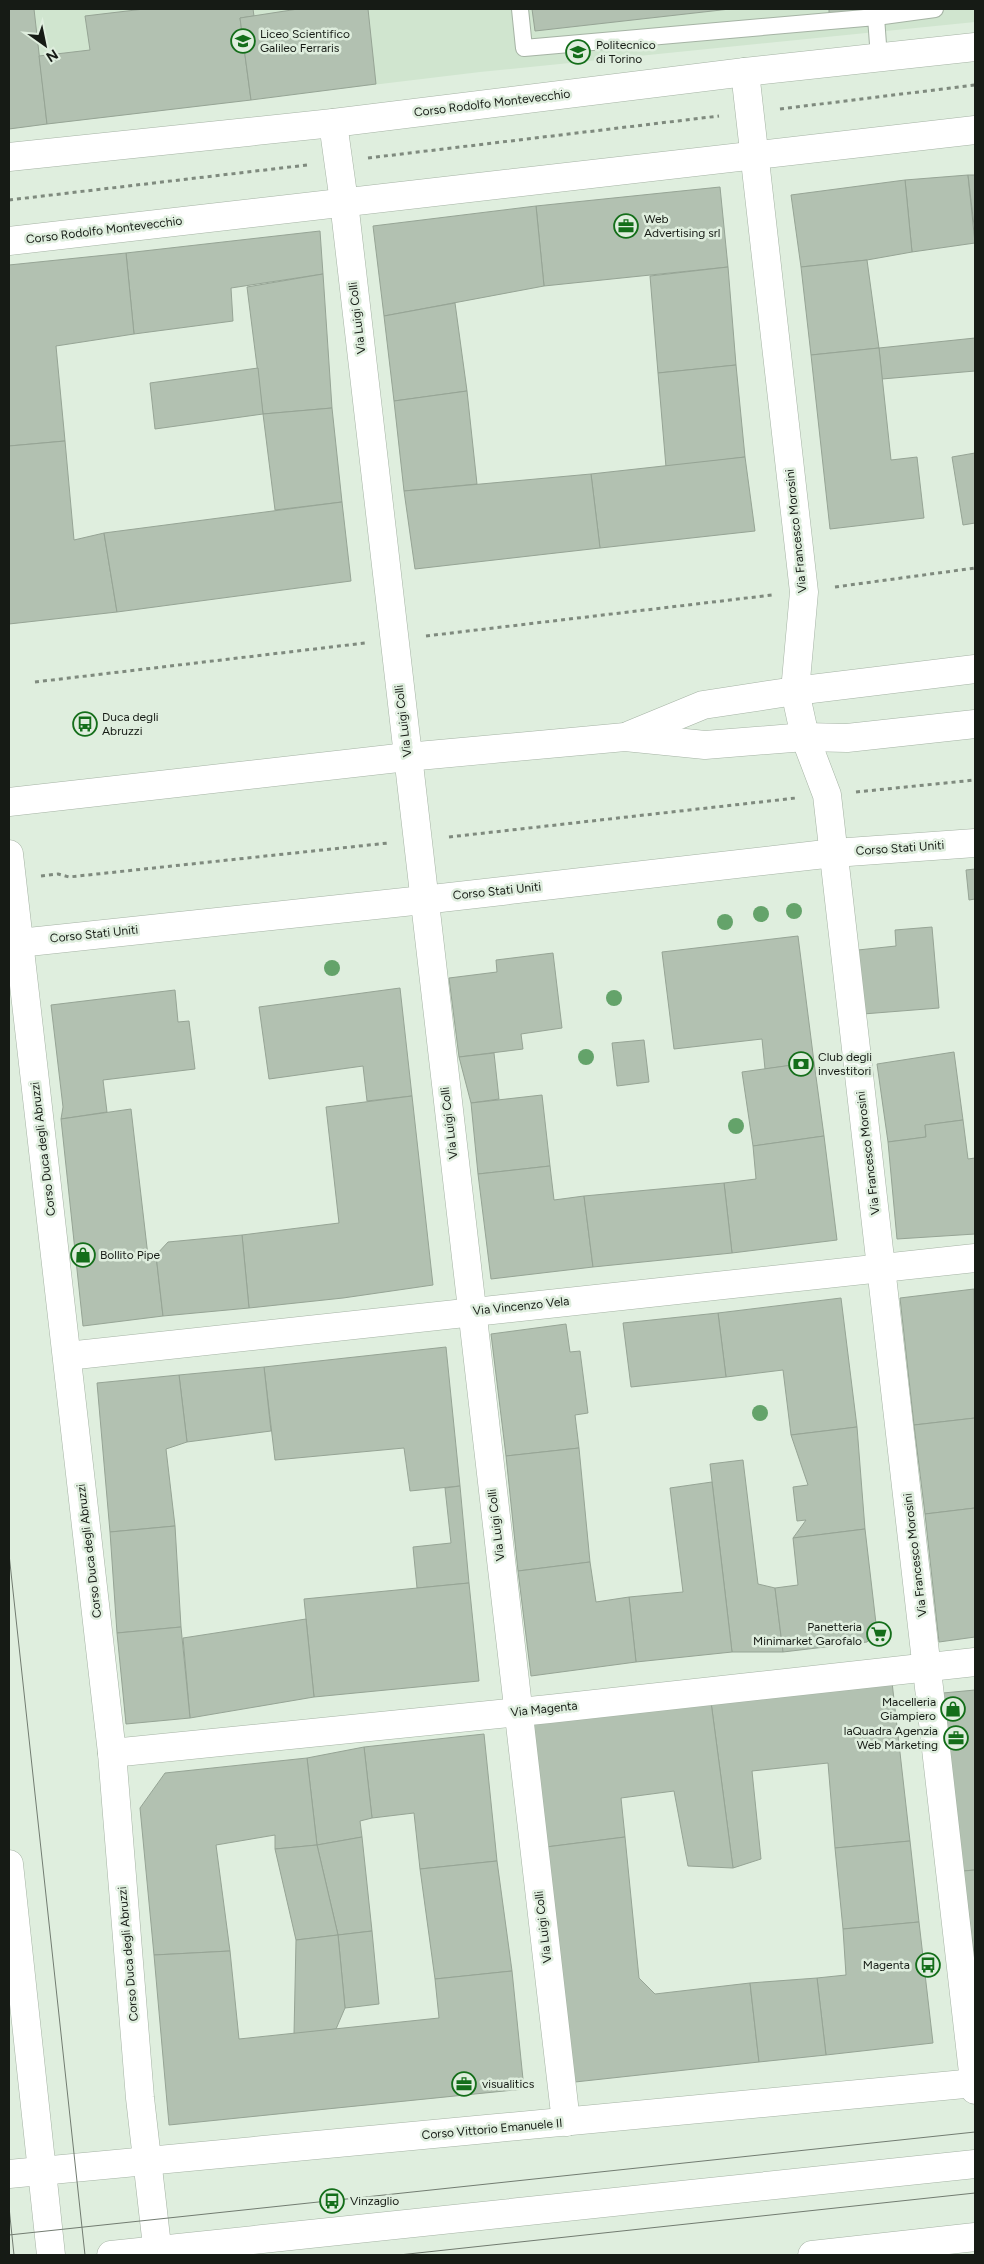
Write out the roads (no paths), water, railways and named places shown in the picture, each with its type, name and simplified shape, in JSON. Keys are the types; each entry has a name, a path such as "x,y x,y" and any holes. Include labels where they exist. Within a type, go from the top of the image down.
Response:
{"street":[{"name":"Corso Rodolfo Montevecchio","path":"9,157 332,124 745,72 975,47"},
{"name":"Via Francesco Morosini","path":"745,72 804,592 795,691 805,737 827,795 975,2085"},
{"name":"Via Luigi Colli","path":"332,124 344,202 566,2122"},
{"name":"Corso Rodolfo Montevecchio","path":"9,241 975,130"},
{"path":"625,737 703,705 795,691 975,669"},
{"path":"9,802 407,757 625,737 705,745 805,737 847,738 975,724"},
{"name":"Corso Stati Uniti","path":"19,942 424,900 834,853 975,843"},
{"name":"Corso Duca degli Abruzzi","path":"10,867 112,1753 140,2098 157,2253"},
{"name":"Via Vincenzo Vela","path":"67,1356 975,1258"},
{"name":"Via Magenta","path":"112,1753 518,1712 975,1662"},
{"path":"9,1864 51,2255"},
{"name":"Corso Vittorio Emanuele II","path":"9,2174 146,2159 975,2085"},
{"path":"111,2255 157,2253 975,2164"},
{"path":"812,2255 975,2238"}],"lane":[{"path":"520,9 524,48 876,17 935,9"},
{"path":"876,17 879,58"}],"tram line":[{"path":"9,1554 85,2255"},
{"path":"9,2235 975,2132"},
{"path":"399,2255 975,2193"},
{"path":"9,2207 14,2255"}],"place":[{"name":"Liceo Scientifico Galileo Ferraris","path":"243,41"},
{"name":"Politecnico di Torino","path":"578,52"},
{"name":"Web Advertising srl","path":"626,226"},
{"name":"Duca degli Abruzzi","path":"85,724"},
{"name":"Club degli investitori","path":"801,1064"},
{"name":"Bollito Pipe","path":"83,1255"},
{"name":"Panetteria Minimarket Garofalo","path":"879,1634"},
{"name":"Macelleria Giampiero","path":"953,1709"},
{"name":"laQuadra Agenzia Web Marketing","path":"956,1738"},
{"name":"Magenta","path":"928,1965"},
{"name":"visualitics","path":"464,2084"},
{"name":"Vinzaglio","path":"332,2201"}]}
